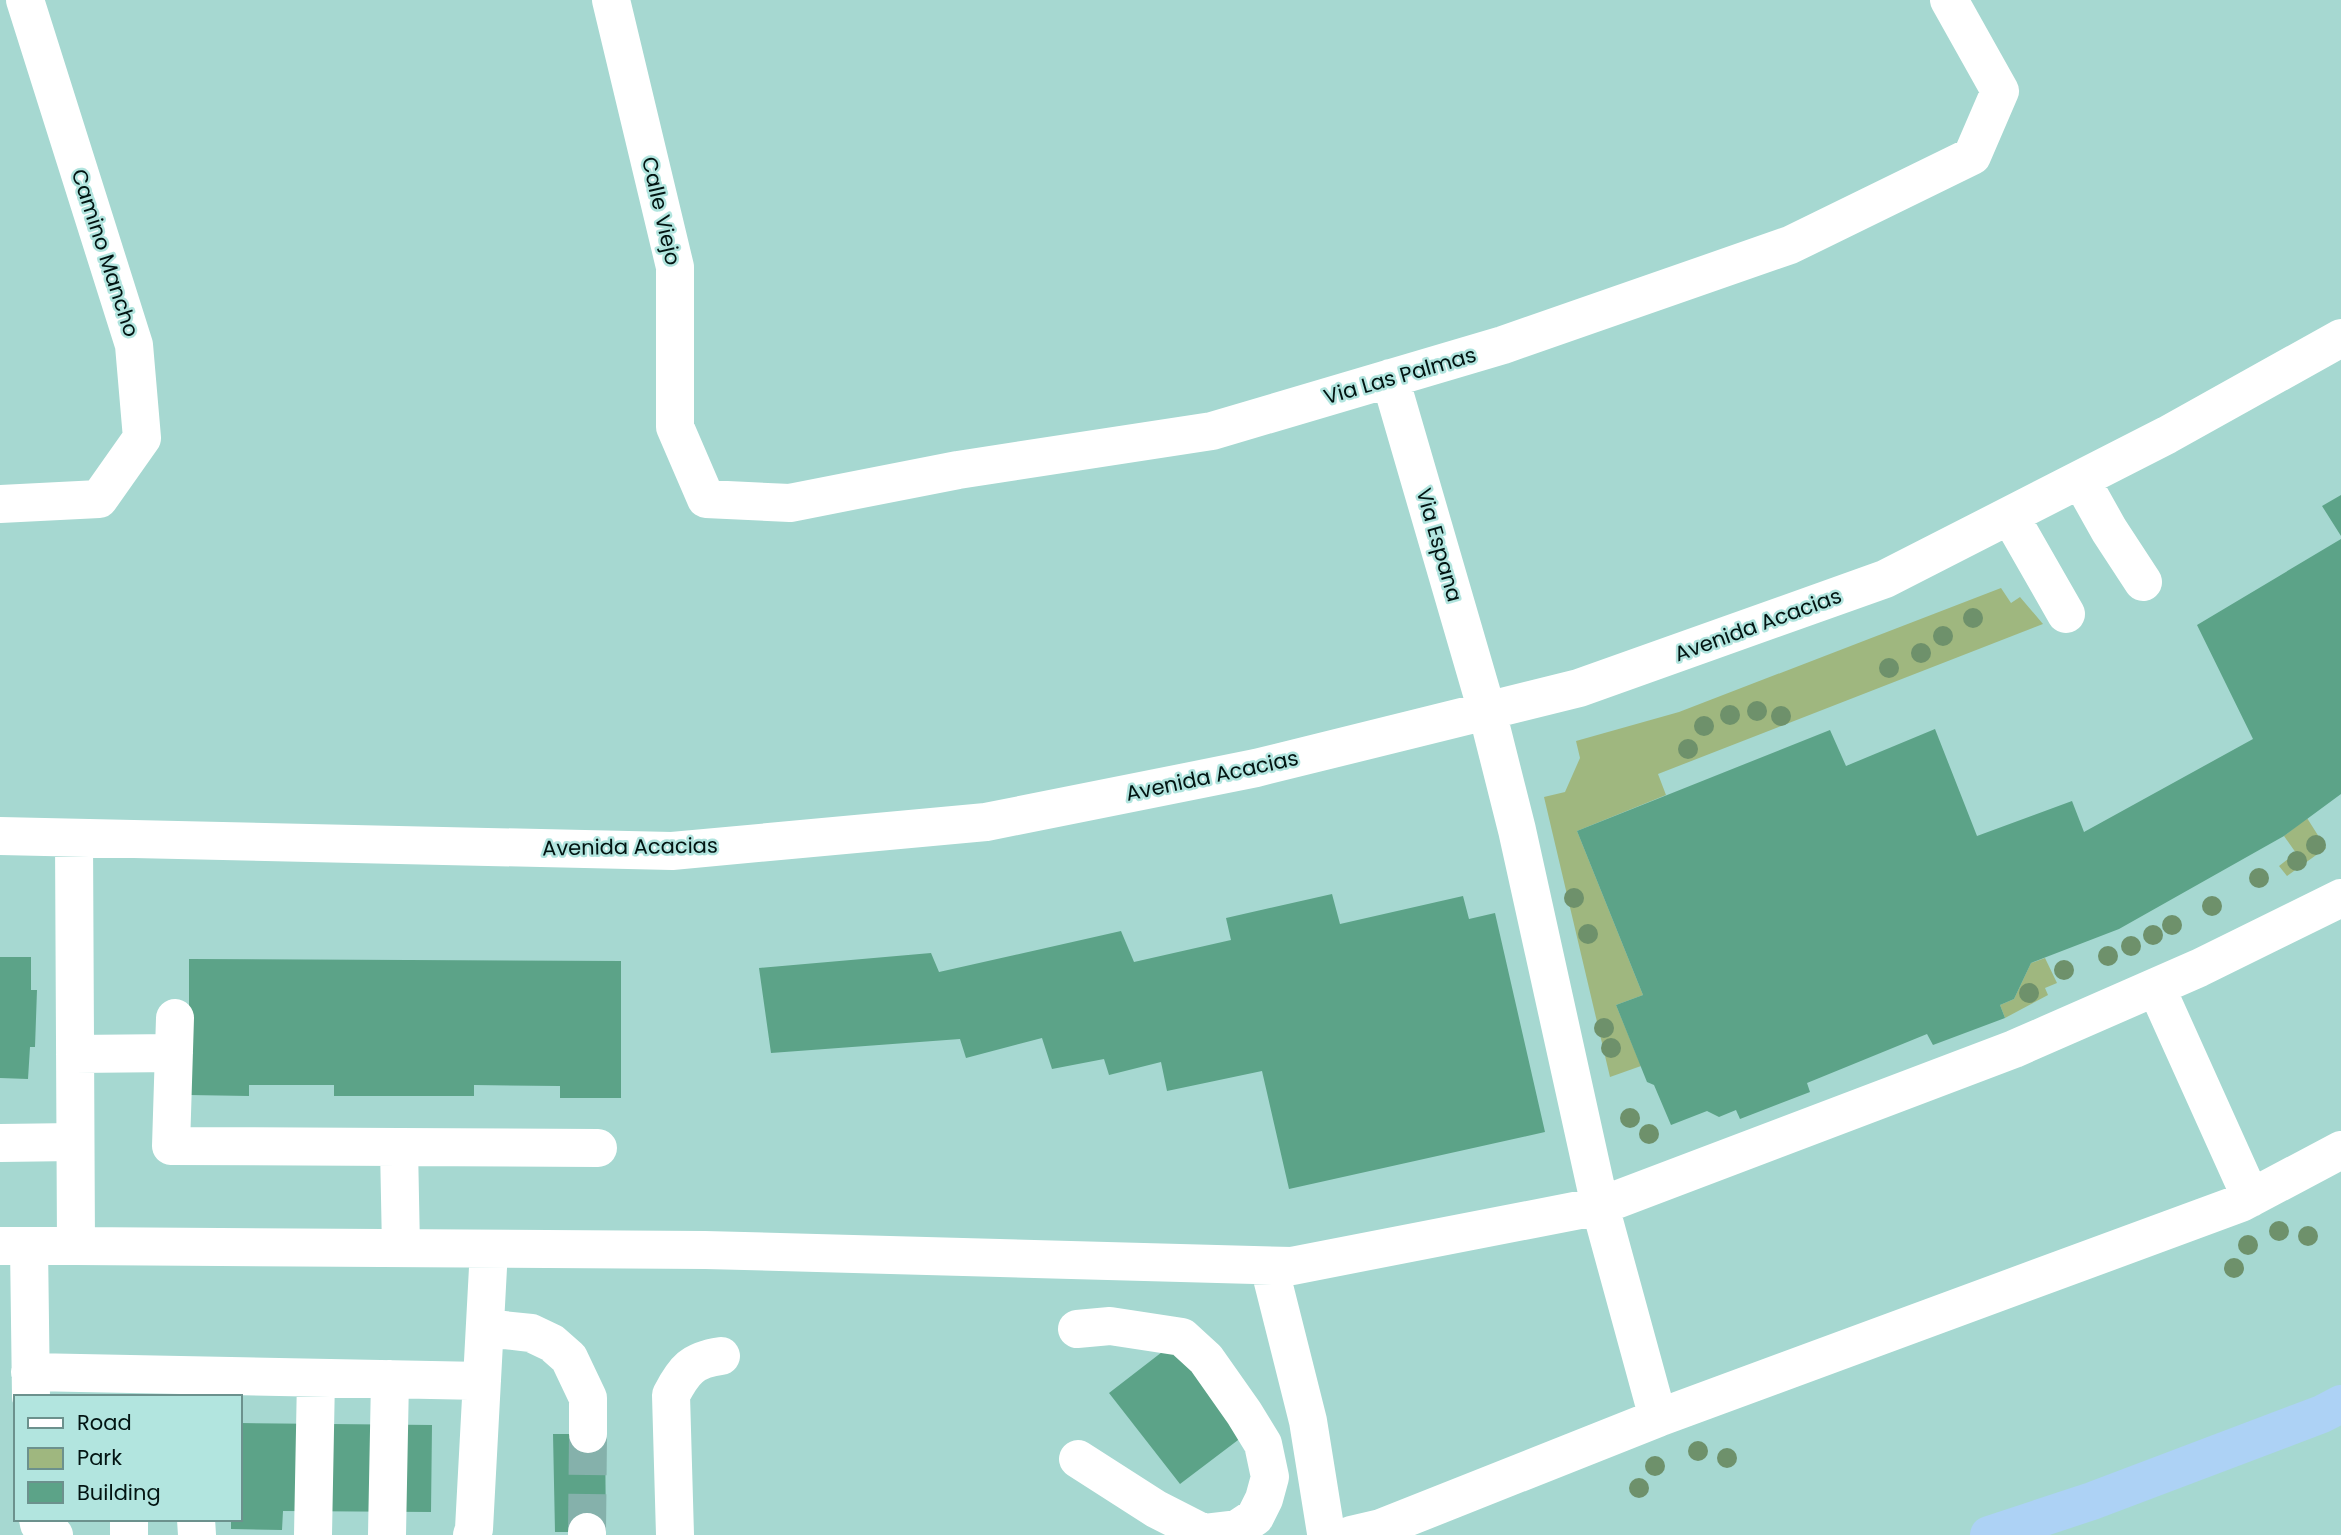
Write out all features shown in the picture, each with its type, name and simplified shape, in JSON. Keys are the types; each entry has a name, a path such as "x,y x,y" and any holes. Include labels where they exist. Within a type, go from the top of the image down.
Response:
{"highway":[{"path":"1989,1535 2092,1501 2322,1414 2341,1404"}],"street":[{"name":"Camino Mancho","path":"0,504 99,499 142,438 134,345 25,0"},
{"name":"Calle Viejo","path":"611,0 675,267 675,427"},
{"name":"Via Las Palmas","path":"675,427 706,499 790,503 958,470 1212,431 1503,345 1790,245 1972,156 2000,91 1950,1"},
{"name":"Avenida Acacias","path":"0,836 672,851 986,822 1256,768 1579,688 1885,579 2167,435 2341,338"},
{"name":"Via Espana","path":"1390,378 1487,711 1517,830 1600,1206 1658,1418"},
{"path":"2081,480 2143,582"},
{"path":"2010,516 2066,614"},
{"path":"74,838 76,1246"},
{"path":"482,1381 316,1378 194,1386 30,1384 15,1246 705,1250 1292,1266 1600,1206 2014,1048 2199,968 2341,898"},
{"path":"2156,987 2251,1198"},
{"path":"75,1054 174,1035 171,1146 598,1148"},
{"path":"0,1143 75,1142"},
{"path":"399,1147 401,1248"},
{"path":"1351,1535 1381,1528 1658,1418 2251,1198 2341,1150"},
{"path":"472,1535 489,1249"},
{"path":"1269,1266 1308,1421 1326,1532 1330,1535"},
{"path":"1077,1329 1110,1326 1182,1337 1206,1359 1244,1413 1263,1444 1270,1477 1264,1499 1255,1517 1237,1529 1203,1533 1156,1509 1078,1459"},
{"path":"485,1328 531,1333 552,1343 569,1357 588,1398 588,1434"},
{"path":"675,1535 671,1395 681,1375 701,1359 721,1356"},
{"path":"313,1535 316,1378"},
{"path":"387,1535 390,1379"},
{"path":"38,1521 54,1535"}],"green space":[{"path":"2001,588 2011,603 2020,597 2043,624 1658,774 1666,795 1577,831 1643,995 1616,1005 1641,1066 1610,1077 1544,797 1565,792 1580,758 1576,741 1679,712"},
{"path":"2307,818 2326,848 2287,876 2279,866 2296,853 2284,836"},
{"path":"2045,958 2057,983 2045,988 2048,995 2005,1018 2000,1005 2014,999 2031,963"}],"building":[{"path":"2341,495 2341,536 2322,506"},
{"path":"2341,539 2341,794 2284,836 2119,929 2031,963 2014,999 2000,1005 2005,1018 1933,1045 1927,1034 1807,1083 1810,1092 1740,1119 1736,1110 1719,1117 1707,1111 1671,1125 1654,1085 1647,1082 1616,1005 1643,995 1577,831 1830,730 1846,766 1935,729 1977,836 2072,801 2084,832 2253,739 2197,625"},
{"path":"1332,894 1340,924 1463,896 1469,919 1495,913 1545,1132 1289,1189 1262,1071 1167,1091 1161,1062 1109,1075 1104,1059 1052,1069 1042,1038 966,1058 960,1039 771,1053 759,968 931,953 939,972 1121,931 1134,962 1231,940 1226,918"},
{"path":"0,957 31,957 31,990 37,990 35,1047 30,1047 28,1079 0,1078"},
{"path":"189,959 621,961 621,1098 560,1098 560,1086 474,1085 474,1096 334,1096 334,1085 249,1085 249,1096 189,1095"},
{"path":"1175,1342 1246,1434 1180,1484 1109,1393"},
{"path":"242,1423 432,1425 431,1512 283,1511 282,1530 231,1529 231,1521 242,1521"},
{"path":"553,1434 605,1434 606,1532 555,1532"}],"tunnel":[{"path":"587,1532 588,1434"}]}
